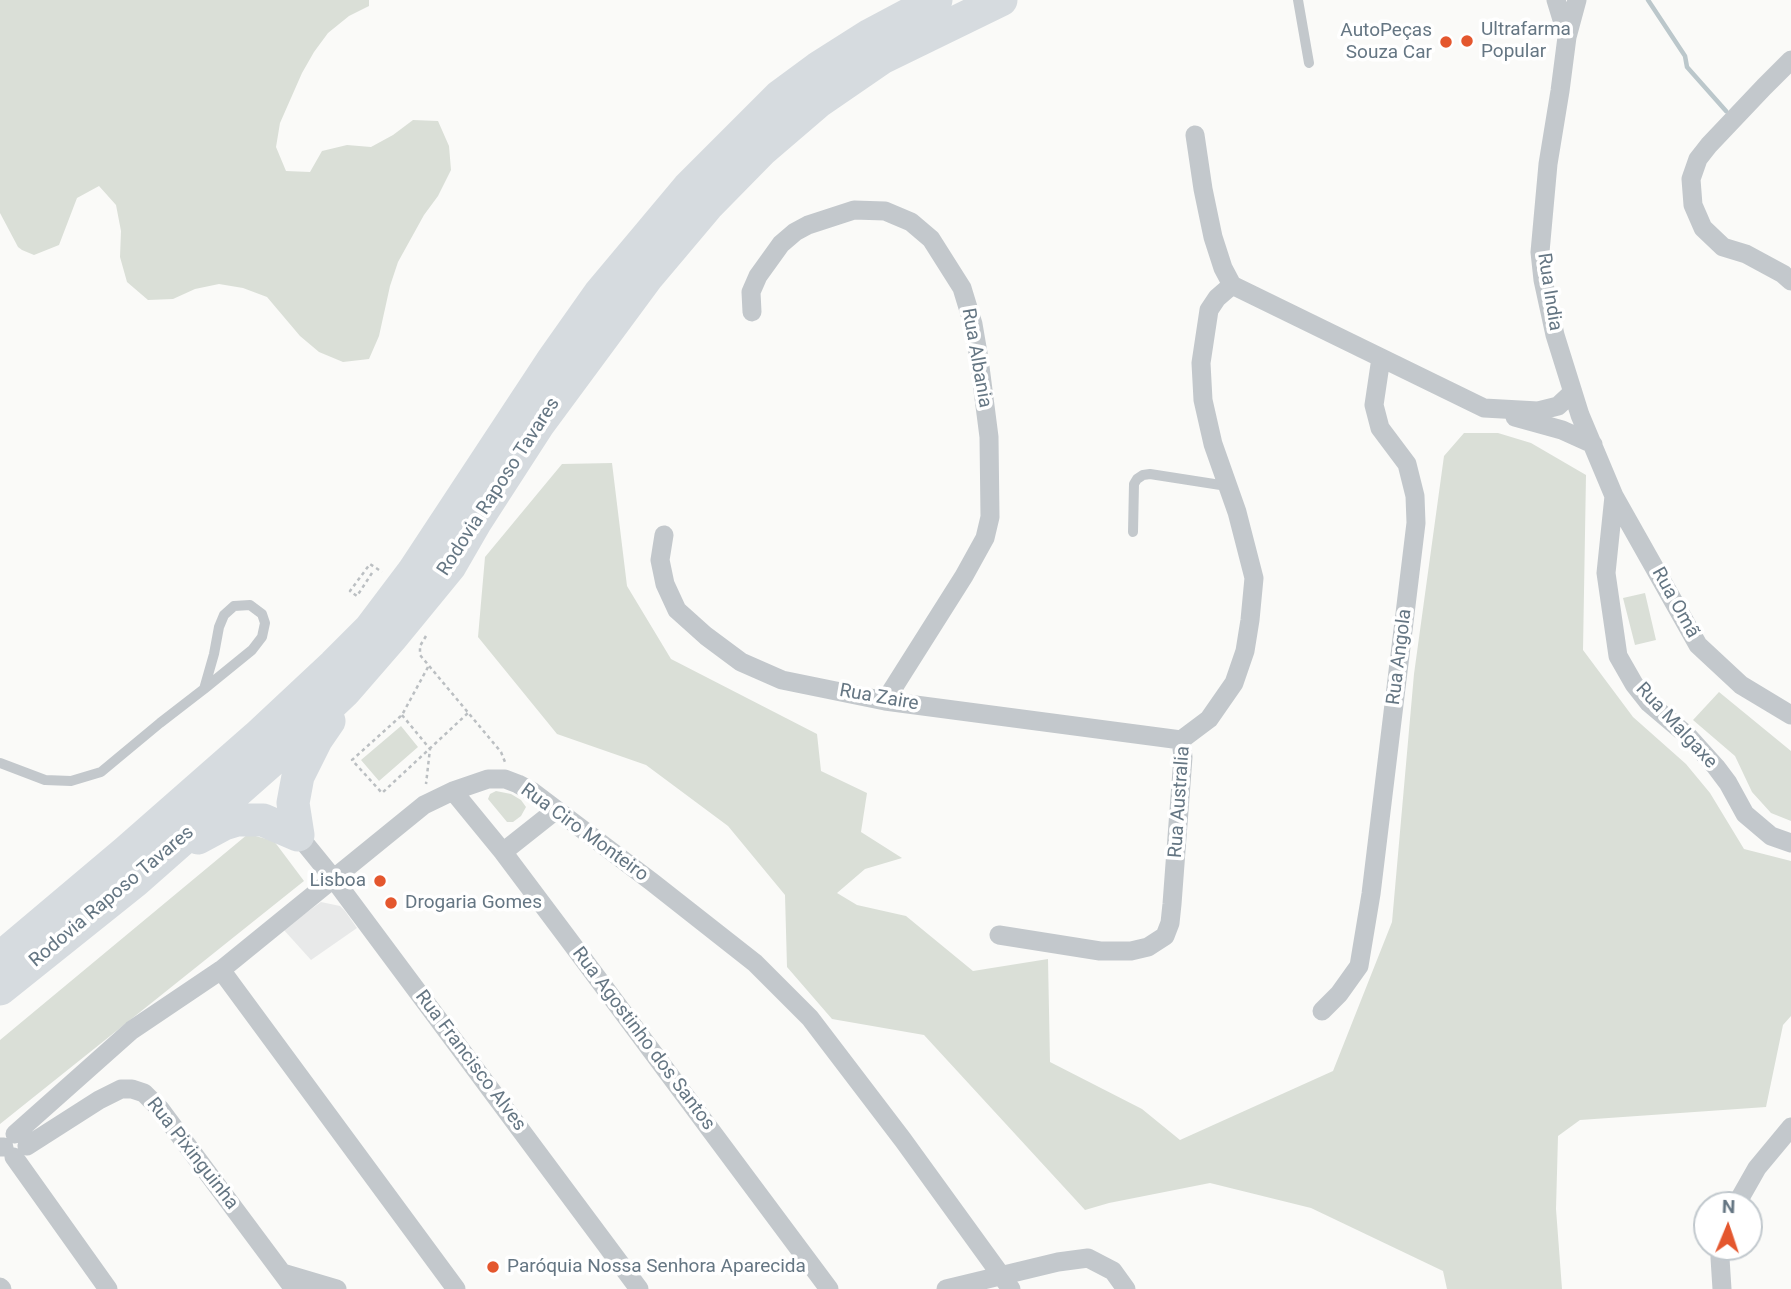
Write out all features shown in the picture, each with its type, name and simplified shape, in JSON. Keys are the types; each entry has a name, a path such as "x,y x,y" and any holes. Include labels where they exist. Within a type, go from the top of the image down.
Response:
{"highway":[{"name":"Rodovia Raposo Tavares","path":"0,989 135,881 270,762 345,691 406,642 476,521 538,425 600,293 688,188 780,96 870,35 936,0"},
{"name":"Rodovia Raposo Tavares","path":"0,958 126,852 315,683 370,629 565,367 707,206 762,150 818,102 882,58 999,1"},
{"path":"298,835 293,803 298,776 316,740 348,695 380,661 406,642"},
{"path":"135,881 211,830 237,820 263,820 298,835"}],"street":[{"name":"Rua India","path":"1556,0 1567,37"},
{"name":"Rua India","path":"1577,0 1567,37 1548,164 1540,252 1547,303 1555,335 1580,415 1614,496"},
{"path":"1791,60 1709,145 1698,159 1691,179 1693,205 1703,228 1723,247 1746,254 1791,281"},
{"path":"1195,135 1213,237 1223,268 1232,285 1484,408 1562,430 1593,444"},
{"name":"Rua Albania","path":"752,312 751,292 758,276 781,244 794,232 808,225 854,210 885,211 911,222 931,239 962,288 973,324 989,438 990,517 985,538 964,576 885,701"},
{"name":"Rua Australia","path":"999,935 1100,950 1130,951 1148,947 1165,936 1170,923 1183,757 1181,740 1209,719 1234,683 1245,652 1254,578 1246,544 1213,444 1203,400 1200,363 1209,310 1217,298 1232,285"},
{"name":"Rua Angola","path":"1322,1011 1339,995 1359,966 1371,894 1416,523 1415,496 1407,464 1380,428 1374,405 1381,358"},
{"path":"1484,408 1538,411 1558,406 1573,392"},
{"name":"Rua Omã","path":"1614,496 1698,645 1741,685 1791,715"},
{"name":"Rua Malgaxe","path":"1614,496 1606,573 1618,656 1649,703 1688,736 1716,767 1745,814 1771,836 1791,843"},
{"name":"Rua Zaire","path":"664,535 660,560 665,584 677,610 741,662 782,680 885,701 1181,740"},
{"name":"Rua Ciro Monteiro","path":"221,970 424,805 488,779 513,782 533,792 755,963 810,1018 1006,1282"},
{"name":"Rua Agostinho dos Santos","path":"453,791 503,852 829,1289"},
{"path":"503,852 556,810"},
{"name":"Rua Francisco Alves","path":"298,835 333,878 639,1289"},
{"path":"108,1289 12,1147 132,1030 221,970 456,1289"},
{"name":"Rua Pixinguinha","path":"12,1147 121,1089 144,1093 160,1109 288,1281"},
{"path":"1743,1191 1757,1168 1791,1127"},
{"path":"946,1289 1006,1282 1067,1260 1088,1258 1113,1271 1126,1289"},
{"path":"1720,1261 1722,1289"},
{"path":"288,1281 337,1289"}],"lane":[{"path":"1298,0 1310,63"},
{"path":"1133,532 1133,484 1143,475 1228,486"},
{"path":"1,763 45,780 71,781 101,772 204,689 252,650 262,637 265,623 262,614 250,605 234,606 224,615 204,689"}],"path":[{"path":"370,564 350,591 357,596 372,573"},
{"path":"406,642 420,655 500,752 513,782"},
{"path":"428,666 402,715 352,760 382,793 468,713"},
{"path":"402,715 430,749 424,805"}],"shaded area":[{"path":"0,0 369,0 369,6 349,16 328,33 314,52 280,123 276,147 286,171 310,172 322,151 347,145 371,147 413,120 438,121 449,146 451,170 398,262 379,336 369,359 343,362 319,352 300,336 267,297 243,288 219,284 195,289 173,299 148,300 127,282 120,257 121,231 116,205 99,186 77,198 59,245 34,255 18,247 0,213"},
{"path":"1464,433 1498,433 1531,443 1586,475 1583,650 1633,717 1686,764 1710,793 1744,849 1791,861 1791,1016 1783,1025 1766,1107 1580,1120 1558,1136 1556,1209 1562,1289 1447,1289 1443,1271 1311,1208 1210,1183 1085,1210 924,1035 832,1019 787,967 785,895 728,826 646,765 557,734 478,637 485,557 562,464 612,463 627,586 671,659 817,734 821,771 867,793 861,832 902,858 865,869 837,893 857,905 906,916 973,971 1048,959 1050,1062 1142,1109 1180,1140 1333,1071 1392,922 1414,674 1444,456"},
{"path":"1645,593 1656,640 1635,645 1623,598"},
{"path":"1719,692 1791,751 1791,821 1771,813 1752,792 1735,756 1693,720"},
{"path":"401,726 418,747 379,781 361,760"},
{"path":"496,791 511,794 526,807 521,816 513,822 507,822 488,799 490,794"},
{"path":"248,834 274,841 304,881 0,1124 0,1040"},
{"path":"321,902 340,906 357,928 311,960 283,929"}],"waterway":[{"path":"1648,0 1685,56 1687,67 1726,111"}],"place":[{"name":"Ultrafarma Popular","path":"1467,41"},
{"name":"AutoPeças Souza Car","path":"1446,42"},
{"name":"Lisboa","path":"380,881"},
{"name":"Drogaria Gomes","path":"391,903"},
{"name":"Paróquia Nossa Senhora Aparecida","path":"493,1267"}]}
